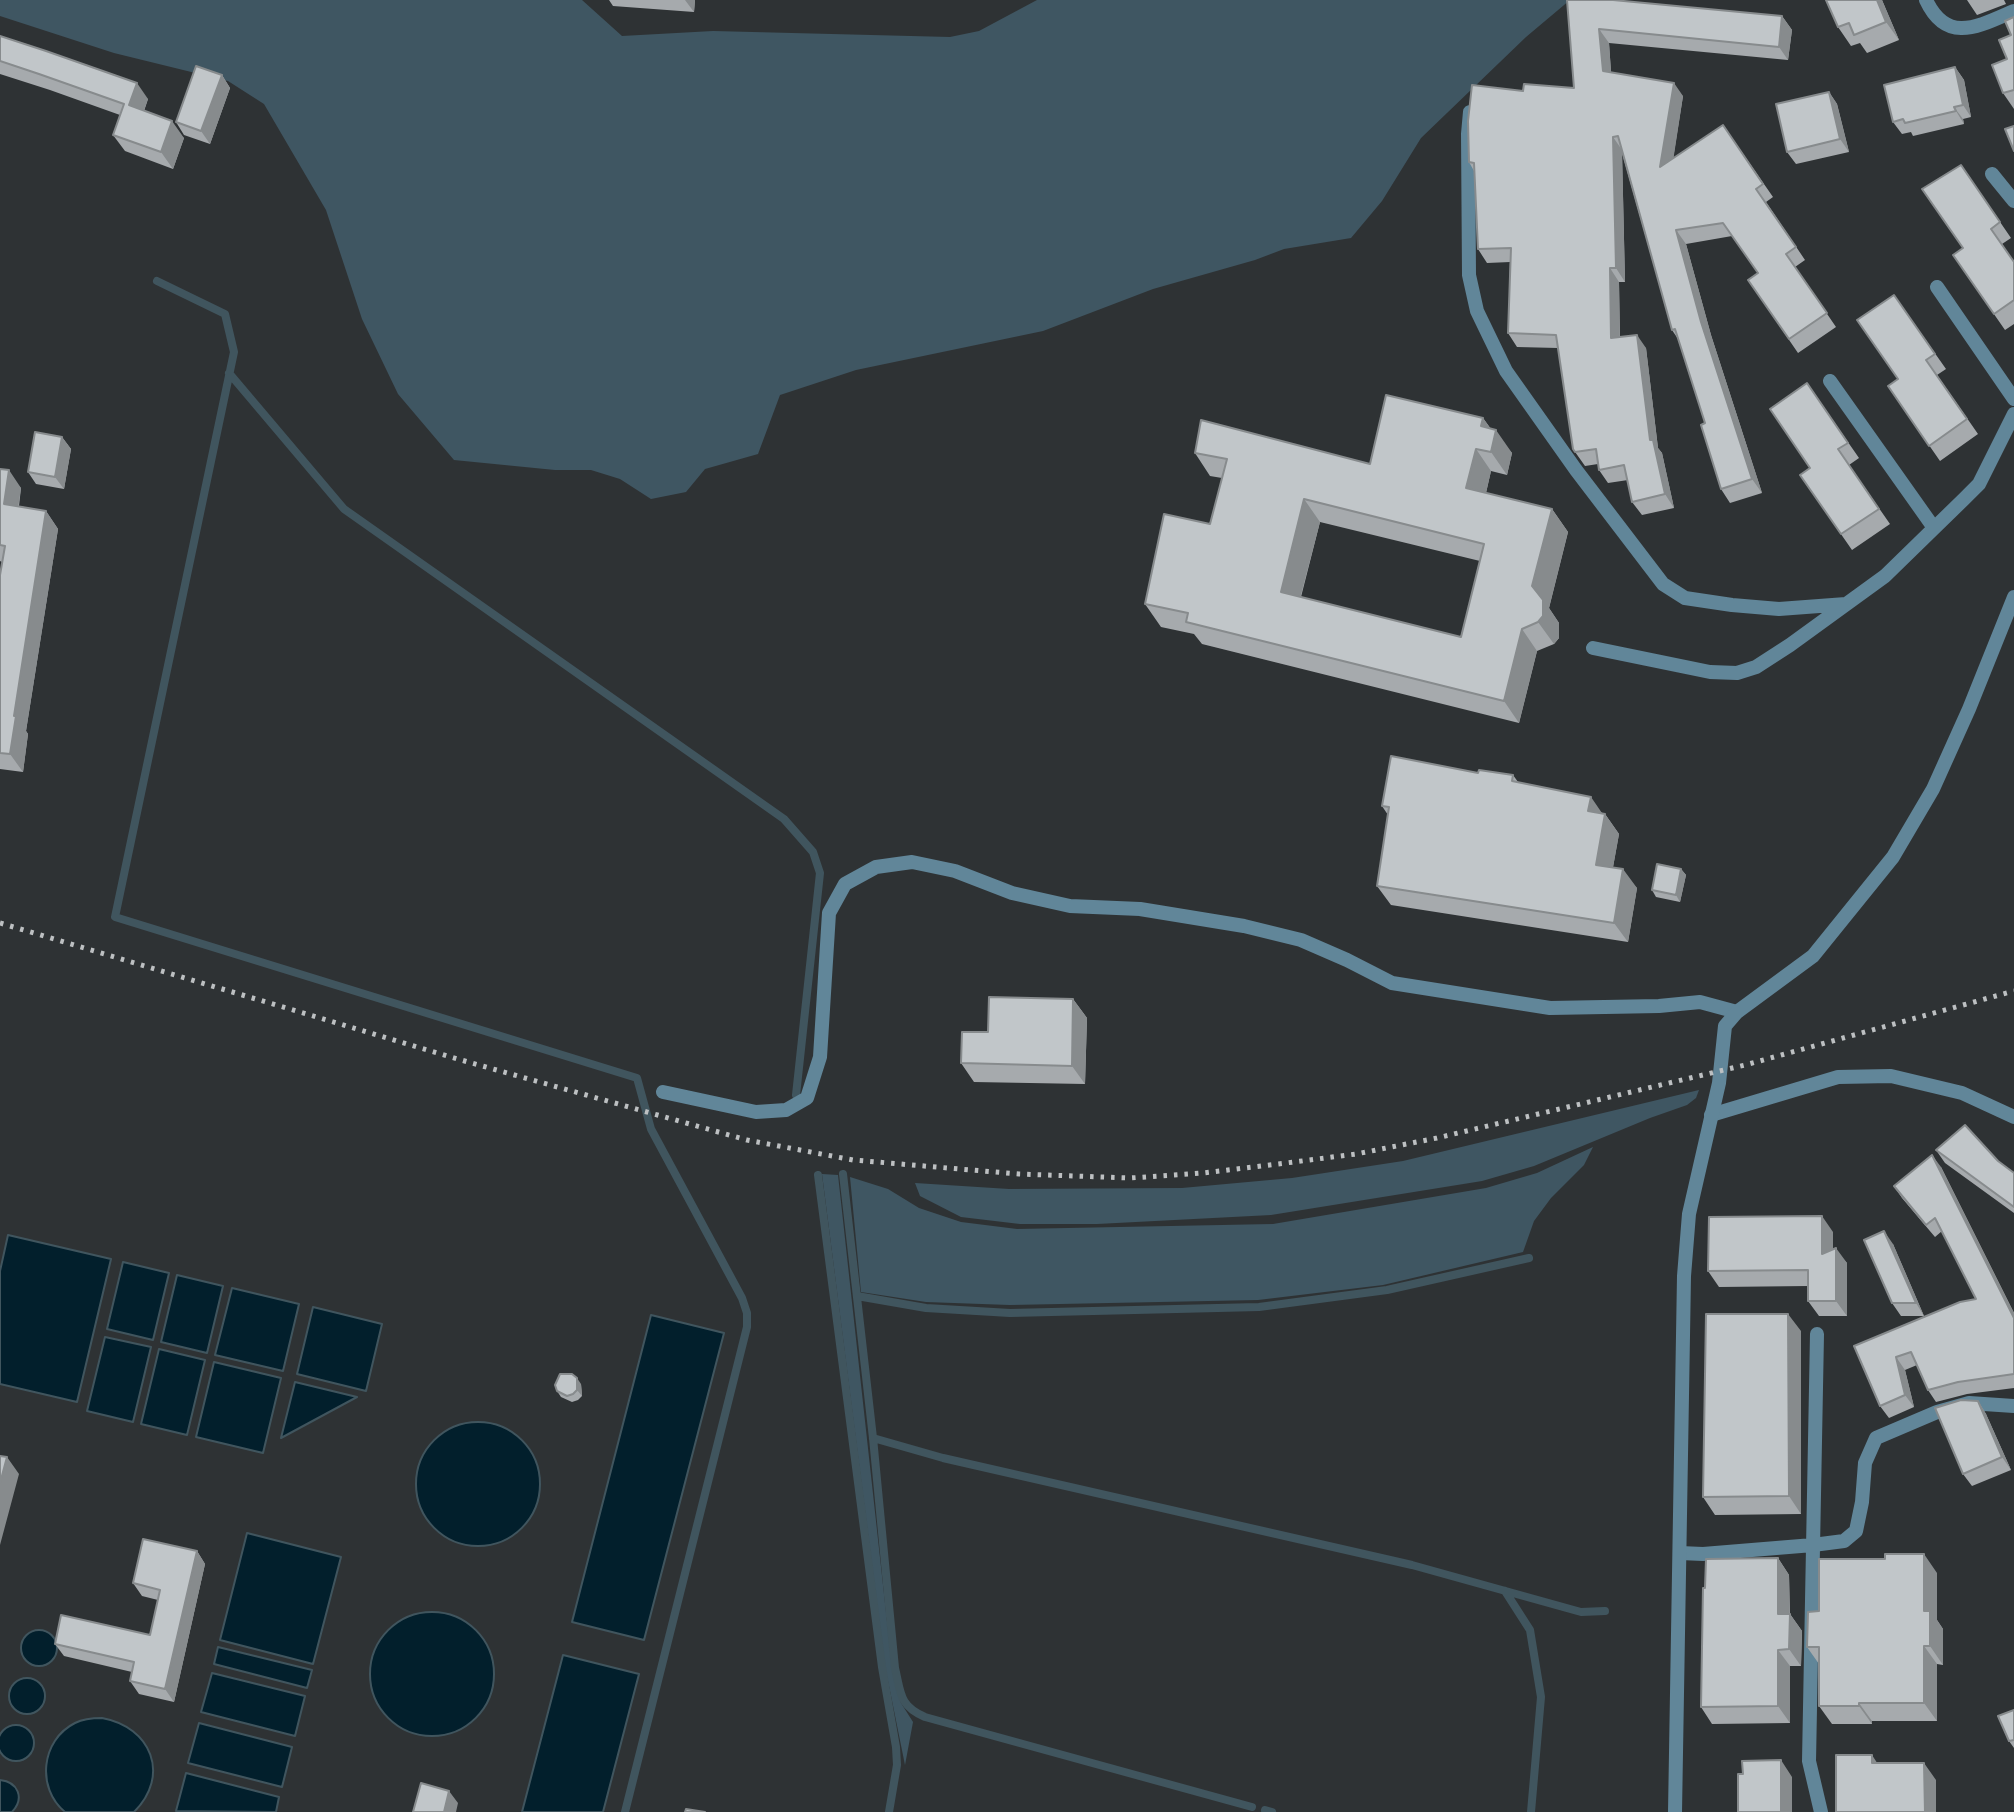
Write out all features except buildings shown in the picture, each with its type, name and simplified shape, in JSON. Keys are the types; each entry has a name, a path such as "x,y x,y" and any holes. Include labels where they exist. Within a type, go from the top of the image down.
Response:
{"street":[{"path":"1926,0 1942,24 1955,29 1985,23 2014,11"},
{"path":"1470,111 1469,275 1476,311 1506,370 1576,470 1663,584 1685,598 1779,608 1846,604"},
{"path":"1992,174 2014,201"},
{"path":"1937,287 2014,399"},
{"path":"1830,381 1934,528"},
{"path":"1593,648 1710,672 1737,673 1756,667 1885,576 1979,484 2014,414"},
{"path":"1675,1812 1685,1264 1689,1214 1719,1083 1725,1026 1737,1012 1813,956 1893,857 1933,789 2014,597"},
{"path":"663,1092 756,1112 786,1110 807,1098 820,1057 829,913 845,884 876,867 912,862 955,871 1012,893 1070,906 1140,909 1255,929 1301,940 1392,983 1550,1008 1660,1006 1700,1002 1737,1012"},
{"path":"1711,1115 1838,1077 1891,1076 1962,1093 2014,1117"},
{"path":"1817,1334 1809,1761 1821,1812"},
{"path":"1679,1553 1844,1541 1856,1531 1862,1502 1865,1463 1876,1438 1937,1412 1969,1403 2014,1406"}],"shaded area":[{"path":"0,0 582,0 622,36 713,31 950,37 979,31 1037,0 1570,0 1526,37 1421,138 1382,201 1351,238 1284,249 1153,289 1043,331 856,370 780,395 758,454 705,469 686,492 651,499 620,479 591,470 555,470 454,460 398,394 362,319 326,210 264,104 228,81 114,53 0,16"},
{"path":"1699,1090 1696,1098 1687,1105 1534,1166 1482,1181 1271,1215 1097,1224 1020,1224 961,1217 920,1196 915,1183 1009,1189 1182,1188 1292,1178 1403,1161"},
{"path":"1593,1147 1584,1165 1551,1198 1534,1221 1523,1252 1383,1285 1258,1300 1010,1305 926,1302 861,1292 850,1177 888,1189 919,1208 961,1222 1017,1229 1273,1224 1486,1188 1537,1173"},
{"path":"822,1174 838,1175 892,1667 901,1703 913,1722 905,1765 885,1666"},
{"path":"8,1235 111,1259 77,1402 0,1384 0,1271"},
{"path":"123,1262 169,1273 153,1340 107,1329"},
{"path":"177,1275 223,1286 207,1353 161,1342"},
{"path":"232,1288 299,1304 283,1371 215,1355"},
{"path":"313,1307 382,1324 366,1391 297,1374"},
{"path":"651,1315 724,1333 644,1640 572,1622"},
{"path":"105,1337 151,1347 133,1422 87,1411"},
{"path":"159,1349 205,1360 187,1435 141,1424"},
{"path":"214,1362 281,1378 263,1453 196,1437"},
{"path":"295,1382 357,1397 281,1438"},
{"path":"478,1422 502,1427 522,1440 535,1460 540,1484 535,1508 522,1528 502,1541 478,1546 454,1541 434,1528 421,1508 416,1484 421,1460 434,1440 454,1427"},
{"path":"247,1533 341,1557 313,1664 220,1640"},
{"path":"432,1612 456,1617 476,1630 489,1650 494,1674 489,1698 476,1718 456,1731 432,1736 408,1731 388,1718 375,1698 370,1674 375,1650 388,1630 408,1617"},
{"path":"39,1630 52,1635 57,1648 52,1661 39,1666 26,1661 21,1648 26,1635"},
{"path":"218,1647 312,1670 307,1688 214,1664"},
{"path":"563,1655 639,1674 603,1812 522,1812"},
{"path":"212,1673 305,1696 295,1736 201,1712"},
{"path":"27,1678 40,1683 45,1696 40,1709 27,1714 14,1709 9,1696 14,1683"},
{"path":"102,1718 133,1731 143,1742 150,1754 152,1783 134,1812 65,1812 56,1802 46,1778 49,1752 55,1741 75,1723"},
{"path":"199,1723 292,1747 282,1787 188,1763"},
{"path":"16,1725 29,1730 34,1743 29,1756 16,1761 3,1756 -2,1743 3,1730"},
{"path":"186,1773 279,1797 276,1812 176,1811"},
{"path":"0,1780 11,1784 18,1792 18,1801 12,1812 0,1812"}],"waterway":[{"path":"157,281 225,314 234,352 115,917 637,1078 651,1129 742,1298 747,1313 747,1327 625,1812"},
{"path":"229,373 344,509 784,819 813,852 820,873 796,1095"},
{"path":"843,1174 873,1438 895,1668 902,1698 916,1713 925,1717 1252,1807"},
{"path":"818,1175 882,1667 896,1747 897,1765 889,1812"},
{"path":"857,1296 926,1308 1010,1313 1259,1307 1387,1290 1529,1258"},
{"path":"873,1438 943,1458 1412,1565 1581,1612 1605,1611"},
{"path":"1505,1591 1530,1630 1541,1697 1531,1812"},
{"path":"1265,1810 1272,1812"}],"railway":[{"path":"0,923 468,1062 747,1140 853,1160 1019,1174 1130,1178 1203,1173 1356,1154 1437,1138 1745,1065 2014,991"}]}
